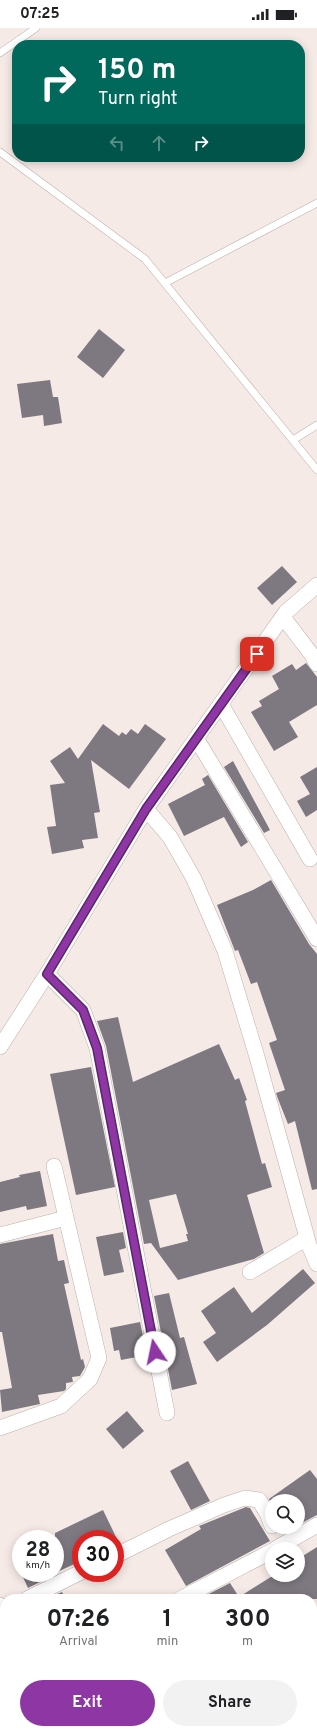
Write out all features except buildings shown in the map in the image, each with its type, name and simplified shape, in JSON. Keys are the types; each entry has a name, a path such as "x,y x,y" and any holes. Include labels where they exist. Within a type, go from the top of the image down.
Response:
{"street":[{"path":"0,1047 47,974 146,809 286,612 317,585"},
{"path":"283,617 317,664"},
{"path":"221,704 310,859"},
{"path":"196,738 317,939"},
{"path":"146,809 170,837 194,879 225,951 257,1057 308,1238 317,1264"},
{"path":"47,974 83,1010 97,1048 167,1413"},
{"path":"0,1428 60,1406 90,1380 99,1358 54,1166"},
{"path":"0,1235 66,1218"},
{"path":"250,1272 308,1238"},
{"path":"124,1552 169,1529 244,1498 259,1500 265,1509"},
{"path":"288,1542 317,1526"},
{"path":"190,1594 265,1555"},
{"path":"37,1594 72,1576"}],"lane":[{"path":"18,40 36,28"},
{"path":"0,52 12,44"},
{"path":"0,152 12,161"},
{"path":"14,162 145,259 317,470"},
{"path":"165,283 317,203"},
{"path":"293,440 317,425"}],"route":[{"path":"155,1352 97,1048 83,1010 47,974 146,809 257,654"}]}
